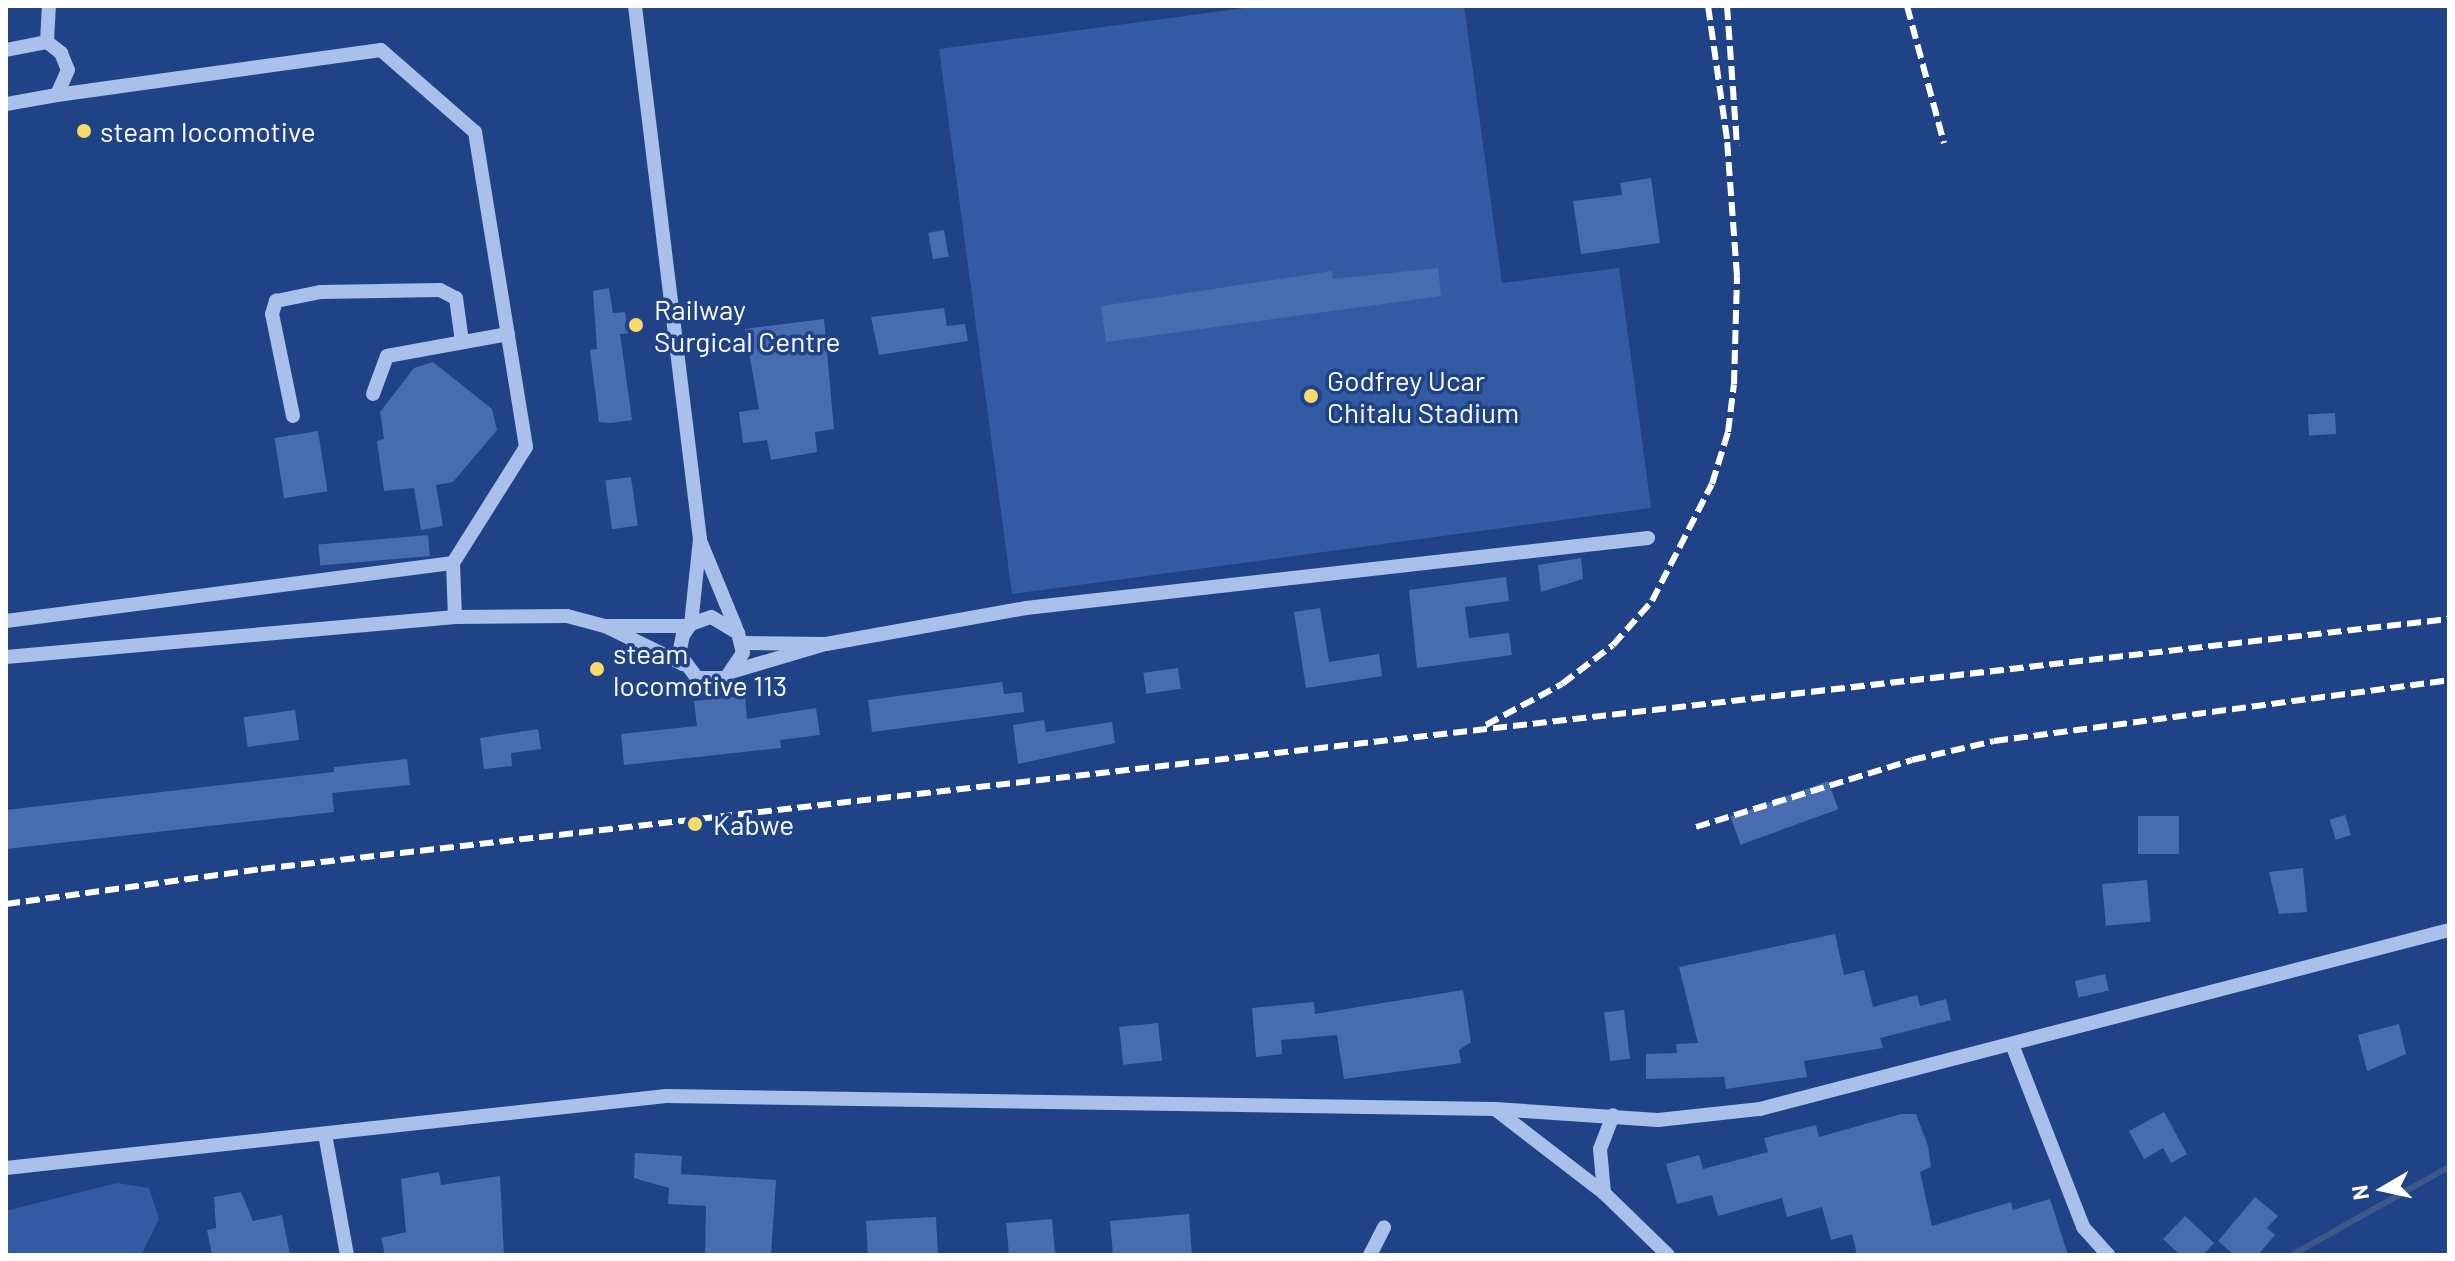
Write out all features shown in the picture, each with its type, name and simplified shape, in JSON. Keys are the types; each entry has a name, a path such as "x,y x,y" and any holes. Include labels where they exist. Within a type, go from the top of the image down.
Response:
{"street":[{"path":"47,42 49,6"},
{"path":"635,6 700,539 690,625 680,644 683,664"},
{"path":"6,50 47,42 61,53 68,70 86,91"},
{"path":"6,104 381,50 475,132 526,447 453,563 455,617"},
{"path":"57,95 68,70"},
{"path":"293,416 272,314 276,301 321,292 440,290 456,298 462,342"},
{"path":"373,394 387,356 508,334"},
{"path":"6,657 455,617 567,616 605,626 683,664 707,681 826,644 1026,608 1648,538"},
{"path":"700,539 740,638 734,671"},
{"path":"6,621 453,563"},
{"path":"605,626 690,625 711,617 740,638 826,644"},
{"path":"6,1168 666,1096 1495,1109 1658,1120 1760,1109 2013,1047 2449,930"},
{"path":"2013,1047 2083,1227 2108,1255"},
{"path":"1495,1109 1604,1193 1668,1255"},
{"path":"1604,1193 1600,1149 1613,1115"},
{"path":"325,1134 347,1255"},
{"path":"1370,1255 1384,1227"}],"shaded area":[{"name":"Godfrey Ucar Chitalu Stadium","path":"1259,6 1464,6 1502,283 1619,268 1651,508 1012,594 939,49"},
{"path":"117,1183 149,1188 159,1219 141,1255 6,1255 6,1211"}],"building":[{"path":"1651,178 1660,243 1581,254 1573,201 1622,195 1620,183"},
{"path":"944,230 949,257 933,259 928,233"},
{"path":"1438,268 1441,296 1106,342 1101,306 1332,271 1333,279"},
{"path":"609,288 613,313 625,312 629,333 620,334 632,420 611,423 599,422 590,350 597,349 593,291"},
{"path":"944,308 947,326 965,324 968,341 879,355 871,317"},
{"path":"824,319 834,429 815,432 817,452 771,460 767,440 743,443 739,412 759,409 745,329"},
{"path":"433,362 492,409 497,430 453,482 436,485 443,526 421,530 414,488 384,491 377,441 384,439 380,412 414,368"},
{"path":"2335,413 2336,434 2309,435 2308,414"},
{"path":"318,431 328,491 284,498 275,438"},
{"path":"631,477 638,526 612,529 605,481"},
{"path":"428,535 430,556 320,566 318,545"},
{"path":"1581,558 1583,579 1541,592 1538,565"},
{"path":"1506,577 1509,601 1465,607 1469,638 1509,633 1512,655 1417,668 1409,590"},
{"path":"1320,608 1329,662 1379,654 1382,676 1306,688 1294,612"},
{"path":"1178,668 1181,689 1146,694 1143,673"},
{"path":"1002,682 1004,694 1022,692 1024,712 872,732 868,700"},
{"path":"745,696 747,719 816,708 820,735 780,740 781,748 624,765 621,734 697,726 694,701"},
{"path":"295,710 299,740 248,747 244,717"},
{"path":"1044,720 1046,732 1112,722 1115,743 1018,764 1013,725"},
{"path":"538,729 541,749 511,753 512,766 484,769 480,738"},
{"path":"407,759 410,785 332,793 334,812 6,849 6,810 334,772 334,767"},
{"path":"1828,781 1838,809 1741,845 1730,817"},
{"path":"2345,815 2351,835 2336,840 2330,820"},
{"path":"2138,816 2179,816 2179,854 2138,854"},
{"path":"2303,868 2307,912 2279,914 2269,872"},
{"path":"2147,880 2151,922 2106,926 2102,884"},
{"path":"1835,934 1844,975 1864,970 1873,1007 1917,995 1920,1006 1946,999 1951,1020 1880,1038 1883,1048 1804,1061 1807,1077 1726,1089 1724,1077 1646,1079 1646,1054 1677,1053 1676,1044 1698,1043 1679,967"},
{"path":"2105,974 2109,991 2079,998 2075,981"},
{"path":"1463,990 1471,1042 1459,1050 1461,1063 1344,1079 1337,1035 1281,1040 1282,1054 1256,1057 1252,1008 1314,1002 1315,1014"},
{"path":"1624,1010 1630,1059 1610,1061 1604,1012"},
{"path":"1158,1023 1162,1061 1123,1065 1119,1027"},
{"path":"2399,1024 2406,1054 2367,1071 2358,1035"},
{"path":"2164,1112 2187,1154 2171,1163 2163,1148 2144,1159 2129,1131"},
{"path":"1901,1114 1916,1114 1928,1146 1931,1167 1920,1172 1932,1226 2011,1202 2013,1210 2050,1199 2068,1255 1857,1255 1852,1234 1831,1240 1822,1207 1787,1217 1782,1198 1718,1216 1712,1195 1677,1204 1666,1164 1699,1155 1703,1169 1768,1152 1764,1138 1816,1125 1819,1137"},
{"path":"635,1153 682,1156 681,1174 776,1180 771,1255 705,1255 706,1206 668,1204 669,1188 634,1178"},
{"path":"439,1172 441,1185 500,1176 504,1255 385,1255 381,1238 406,1232 401,1179"},
{"path":"241,1192 253,1221 282,1215 290,1255 212,1255 207,1230 216,1228 214,1197"},
{"path":"2255,1197 2278,1216 2267,1228 2275,1235 2258,1255 2234,1255 2218,1241"},
{"path":"1189,1214 1192,1255 1113,1255 1110,1221"},
{"path":"2185,1216 2214,1243 2203,1255 2180,1255 2163,1239"},
{"path":"936,1217 938,1255 868,1255 866,1221"},
{"path":"1052,1219 1055,1255 1009,1255 1006,1223"}],"waterway":[{"path":"2292,1255 2449,1167"}],"railway":[{"path":"1486,725 1562,684 1613,645 1652,601 1712,484 1728,432 1734,384 1737,276 1727,139 1708,6"},
{"path":"1727,6 1737,146"},
{"path":"1907,6 1944,143"},
{"path":"6,904 261,869 2449,619"},
{"path":"1696,827 1912,760 1994,741 2449,680"}],"place":[{"name":"steam locomotive","path":"84,131"},
{"name":"Railway Surgical Centre","path":"636,325"},
{"name":"Godfrey Ucar Chitalu Stadium","path":"1311,396"},
{"name":"steam locomotive 113","path":"597,669"},
{"name":"Kabwe","path":"695,824"}]}
